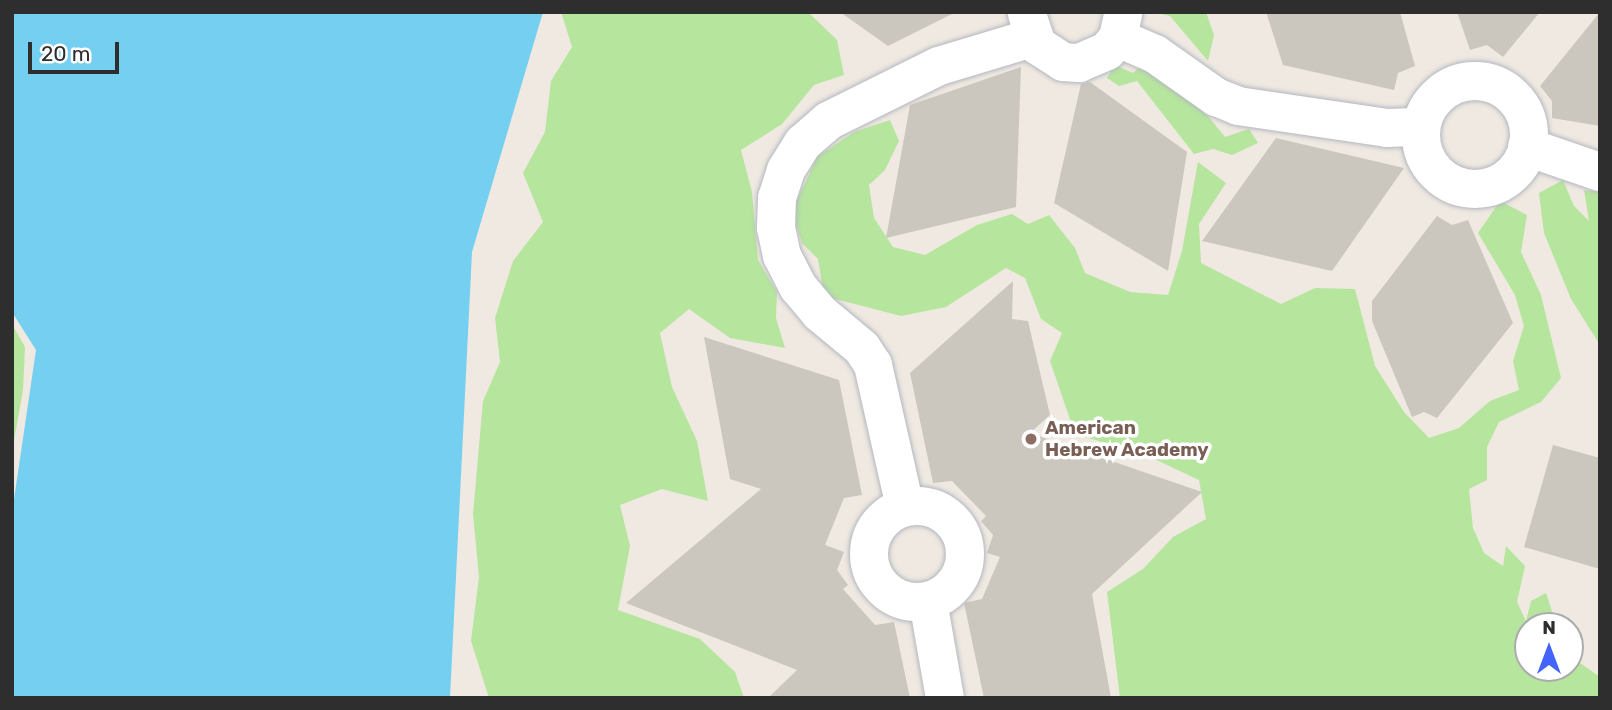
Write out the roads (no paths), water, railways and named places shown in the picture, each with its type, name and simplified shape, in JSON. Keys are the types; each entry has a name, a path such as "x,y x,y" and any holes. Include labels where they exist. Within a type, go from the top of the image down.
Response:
{"street":[{"path":"905,507 873,365 862,348 820,313 799,287 782,256 776,228 777,198 786,170 803,143 828,121 1030,25 1048,55 1079,63 1094,59 1120,25 1155,54 1216,97 1238,106 1375,127 1421,127"},
{"path":"1489,82 1519,102 1527,119 1527,147 1508,177 1494,185 1464,188 1436,173 1427,160 1421,127 1426,110 1453,85 1489,82"},
{"path":"1527,147 1600,172"},
{"path":"905,507 938,511 952,521 963,543 963,568 956,583 928,601 913,603 886,592 870,566 872,536 886,518 905,507"},
{"path":"928,601 945,698"}],"water":[{"path":"12,12 543,12 472,252 450,698 12,698 12,513 36,350 12,312"}],"place":[{"name":"American Hebrew Academy","path":"1031,439"}]}
